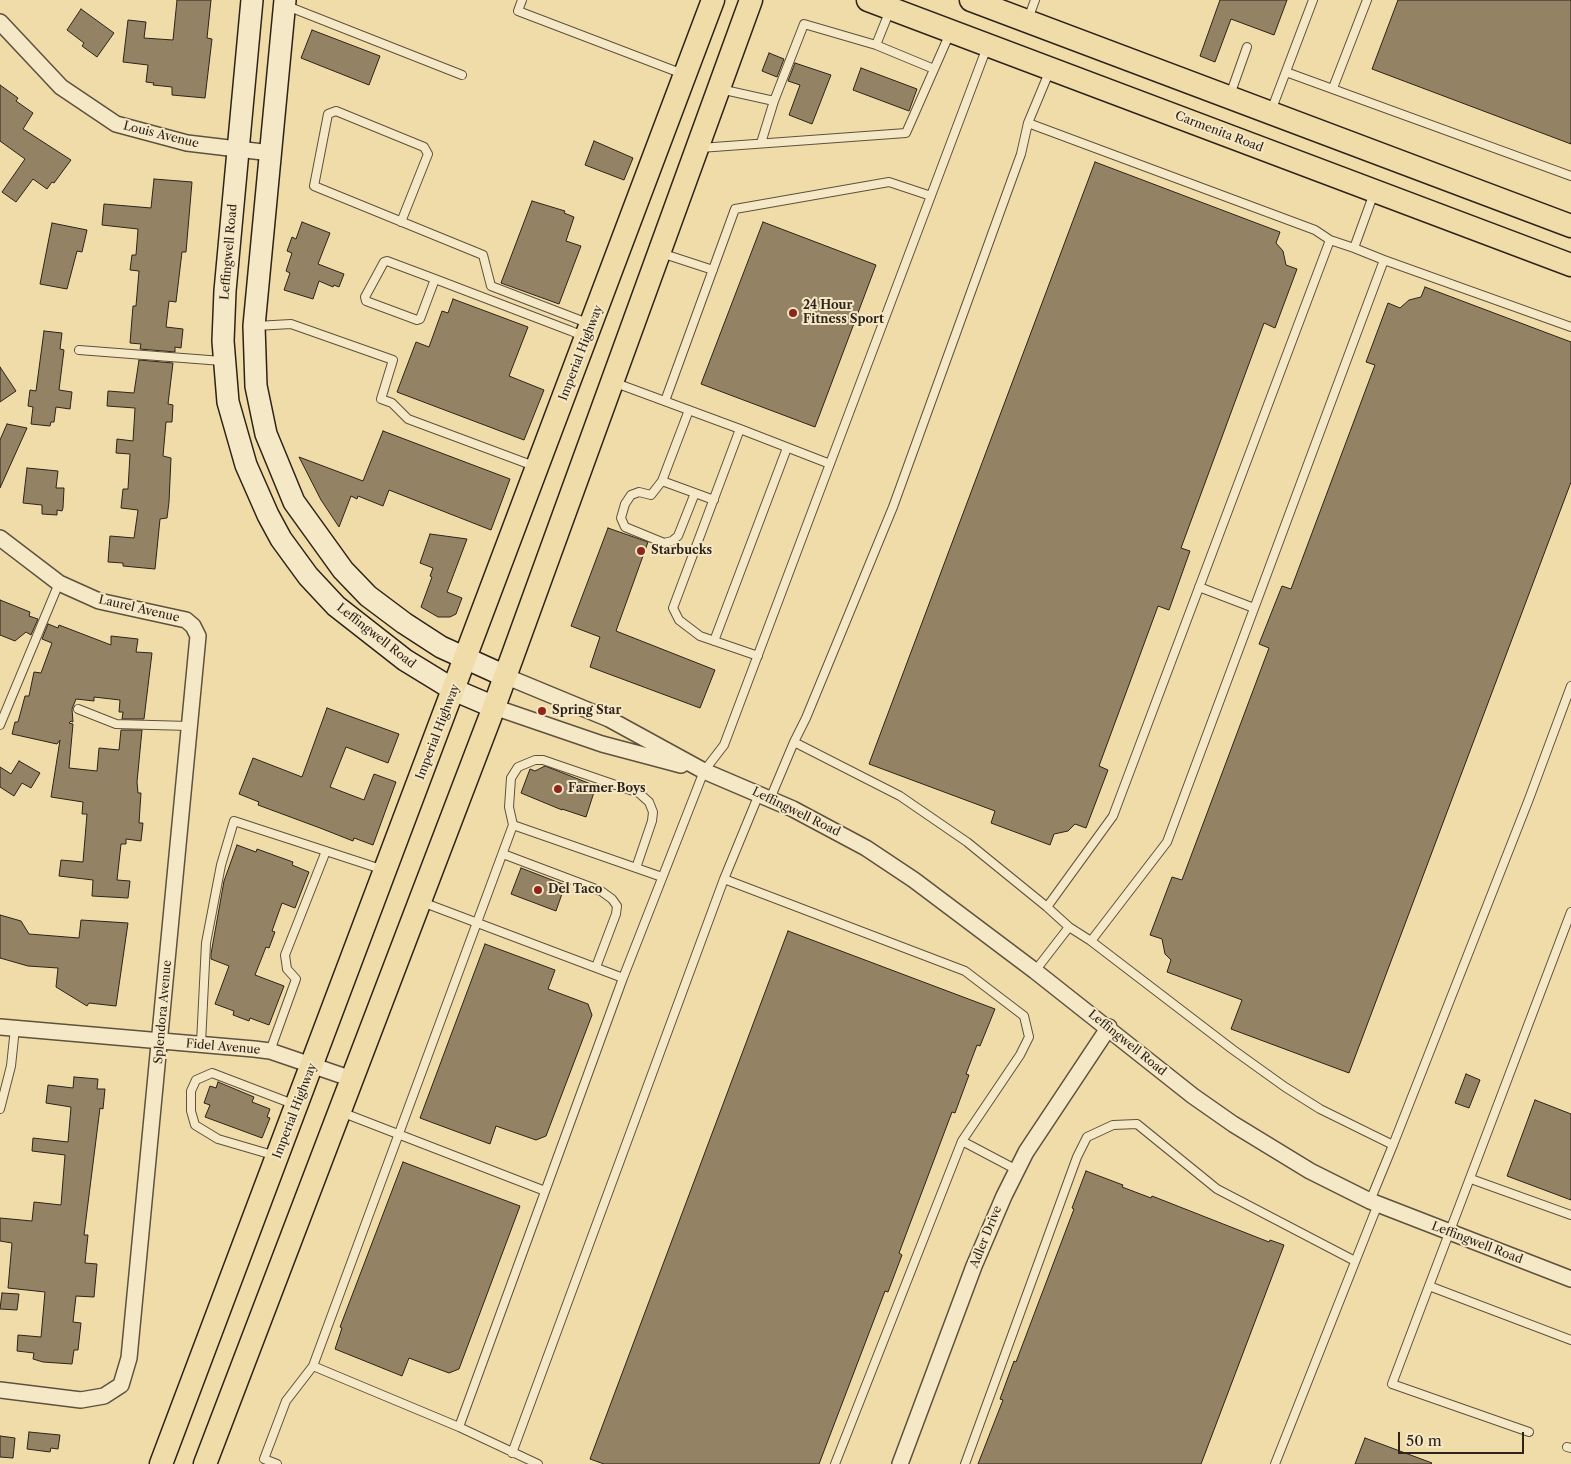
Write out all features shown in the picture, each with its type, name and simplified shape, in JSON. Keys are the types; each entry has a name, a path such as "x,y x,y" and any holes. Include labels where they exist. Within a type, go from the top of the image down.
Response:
{"main road":[{"name":"Leffingwell Road","path":"252,0 223,316 224,362 228,402 246,465 268,515 294,558 308,576 350,618 405,660 454,690 494,707"},
{"name":"Imperial Highway","path":"161,1464 298,1106 714,0"},
{"path":"205,1464 494,707 751,0"},
{"name":"Carmenita Road","path":"868,0 1571,265"},
{"path":"971,0 1571,226"},
{"name":"Leffingwell Road","path":"285,3 254,326 256,386 266,434 284,481 305,520 343,570 368,596 391,614 441,647 505,676"}],"street":[{"name":"Louis Avenue","path":"0,22 62,87 116,124 187,143 271,153"},
{"name":"Laurel Avenue","path":"0,538 59,583 99,601 186,620 194,626 198,636"},
{"name":"Splendora Avenue","path":"0,1390 82,1400 104,1396 121,1386 129,1358 198,636"},
{"name":"Leffingwell Road","path":"505,676 609,719 704,771 765,796 822,824 874,854 914,880 1035,971 1193,1096 1233,1124 1310,1171 1374,1202 1571,1279"},
{"name":"Leffingwell Road","path":"494,707 602,744 704,771"},
{"name":"Fidel Avenue","path":"8,1028 160,1042 201,1043 270,1051 352,1079"},
{"name":"Adler Drive","path":"900,1464 974,1266 1004,1196 1026,1152 1109,1028"}],"lane":[{"path":"522,0 518,11 686,75"},
{"path":"1027,21 1035,0"},
{"path":"1270,113 1313,0"},
{"path":"1333,88 1368,0"},
{"path":"285,3 462,75"},
{"path":"876,45 891,9"},
{"path":"761,143 774,101 804,24 876,45 934,68"},
{"path":"697,148 906,133 950,31"},
{"path":"459,1427 623,978 704,771 724,745 988,45"},
{"path":"1229,97 1247,47"},
{"path":"512,1453 724,879 806,718 892,507 1020,154 1028,123 1050,69"},
{"path":"1286,72 1571,176"},
{"path":"719,89 774,101"},
{"path":"401,222 428,154 424,147 336,111 328,114 314,186 401,222 483,255 491,286 589,331"},
{"path":"1028,123 1314,230 1330,240 1571,327"},
{"path":"665,401 735,210 888,182 931,196"},
{"path":"1354,248 1374,191"},
{"path":"1047,908 1113,816 1330,240"},
{"path":"660,252 713,270"},
{"path":"435,279 420,319 417,320 366,301 365,297 384,262 387,260 435,279 589,331"},
{"path":"1091,941 1167,842 1384,260"},
{"path":"254,326 291,324 394,360 381,399 392,403 408,419 538,467"},
{"path":"79,350 224,362"},
{"path":"612,381 830,464"},
{"path":"689,410 662,481 651,495 639,492 632,495 625,504 621,518 625,527 664,543 672,541 678,536 695,493"},
{"path":"740,429 673,608 680,620 700,636 758,656"},
{"path":"714,641 787,448"},
{"path":"662,481 714,500"},
{"path":"0,725 59,583"},
{"path":"1199,587 1254,608"},
{"path":"1275,1464 1355,1261 1393,1145 1529,799 1571,686"},
{"path":"78,709 116,724 188,726"},
{"path":"794,742 900,796 967,842 1068,927 1091,941 1232,1049 1285,1087 1320,1109 1393,1145"},
{"path":"277,1464 263,1462 286,1401 313,1366 503,854 513,825 509,807 511,778 518,767 535,760 543,760 639,793 649,802 653,812 652,821 636,868"},
{"path":"201,1043 206,943 220,865 234,821 386,870"},
{"path":"513,825 662,878"},
{"path":"270,1051 296,979 287,969 285,955 326,851"},
{"path":"503,854 601,891 612,899 617,906 616,914 596,967"},
{"path":"724,879 966,971 1024,1016 1029,1037 1020,1055 962,1141 835,1464"},
{"path":"420,901 623,978"},
{"path":"1529,1432 1392,1384 1571,912"},
{"path":"1035,971 1068,927"},
{"path":"0,1108 11,1066 8,1028"},
{"path":"278,1156 218,1139 195,1125 191,1111 191,1090 196,1080 212,1073 298,1106"},
{"path":"340,1112 545,1191"},
{"path":"964,1464 1077,1157 1087,1137 1113,1125 1136,1124 1217,1190 1355,1261"},
{"path":"962,1141 1017,1170"},
{"path":"1471,1179 1571,1215"},
{"path":"1429,1286 1571,1340"},
{"path":"313,1366 459,1427 538,1464"}],"building":[{"path":"177,0 211,0 207,38 212,39 205,98 172,95 172,87 153,85 154,83 146,82 148,65 123,62 128,20 146,22 144,38 173,40"},
{"path":"1220,0 1287,0 1274,35 1231,19 1215,62 1200,56"},
{"path":"1398,0 1571,0 1571,144 1372,69"},
{"path":"81,9 114,33 97,57 82,46 84,43 67,30"},
{"path":"312,30 380,56 369,85 301,58"},
{"path":"769,53 784,59 777,77 762,71"},
{"path":"795,63 831,75 812,124 789,115 800,85 788,81"},
{"path":"861,68 917,89 909,111 853,90"},
{"path":"0,85 18,98 16,101 33,113 23,129 71,160 54,183 52,182 47,189 33,179 16,202 2,192 25,159 0,141"},
{"path":"594,141 633,158 624,180 585,165"},
{"path":"1095,162 1280,232 1276,243 1283,251 1286,265 1297,269 1275,328 1264,323 1181,548 1190,551 1169,610 1158,606 1099,766 1108,770 1086,828 1075,824 1068,831 1054,834 1050,845 991,823 995,811 869,764"},
{"path":"154,179 192,182 186,252 182,252 176,302 169,301 166,327 183,329 181,348 175,347 175,352 140,349 141,344 130,343 133,306 136,306 139,271 130,270 132,255 136,255 138,229 102,225 104,204 151,208"},
{"path":"532,201 565,211 564,213 574,217 566,241 581,246 559,304 501,283"},
{"path":"302,222 330,233 318,264 344,274 339,287 334,285 333,287 319,281 313,299 284,290 290,273 286,271 292,253 287,251 292,237 296,239"},
{"name":"24 Hour Fitness Sport","path":"763,222 876,265 815,427 701,384"},
{"path":"52,223 87,230 82,252 77,251 67,289 40,284"},
{"path":"1425,287 1571,342 1571,482 1349,1073 1231,1029 1242,1000 1167,972 1171,960 1165,954 1162,939 1150,935 1172,877 1182,880 1269,648 1259,644 1282,586 1291,589 1375,365 1366,362 1388,303 1400,308 1409,300 1421,297"},
{"path":"453,299 528,327 509,376 544,390 524,440 397,392 416,342 429,347 442,311 448,313"},
{"path":"44,331 62,333 60,349 64,350 59,390 72,392 70,409 56,407 54,422 51,422 50,426 31,424 33,407 28,406 30,390 36,391"},
{"path":"139,360 173,363 168,404 173,405 172,422 166,422 163,456 171,458 169,502 167,518 160,519 155,569 123,566 123,563 108,562 110,536 134,538 138,510 121,508 123,489 128,489 130,454 116,453 117,439 133,441 135,408 107,406 108,391 134,393"},
{"path":"0,367 16,391 0,402"},
{"path":"7,424 27,428 0,488 0,440"},
{"path":"383,431 510,479 491,530 389,490 383,506 358,496 357,499 351,496 339,527 321,500 299,457 363,481"},
{"path":"27,468 58,471 56,488 64,488 63,508 62,511 57,510 57,515 42,514 42,505 23,503"},
{"path":"608,528 648,542 616,631 715,670 700,708 590,667 600,637 571,626"},
{"path":"430,534 467,539 447,592 462,598 456,614 450,617 438,617 421,607 432,577 430,576 433,568 420,563"},
{"path":"0,600 30,612 29,616 38,619 31,635 26,632 15,641 0,635"},
{"path":"48,624 58,628 59,625 111,645 111,636 138,639 136,652 152,653 144,719 122,719 123,712 119,712 120,700 94,697 94,701 76,699 72,709 73,722 69,723 73,724 69,768 97,771 99,748 119,750 121,730 142,730 137,782 138,793 141,793 139,823 143,823 141,841 126,839 126,844 121,844 117,880 130,881 128,898 92,896 93,880 59,876 61,860 83,862 87,814 82,814 83,802 51,797 60,740 57,744 12,734 15,722 18,722 25,696 29,696 34,672 41,673 52,643 42,639"},
{"path":"327,708 399,734 388,763 346,747 330,787 364,800 374,774 396,782 373,845 354,838 353,841 258,805 259,802 239,794 253,758 302,777"},
{"path":"19,761 40,773 31,788 22,783 14,796 0,787 0,767 11,774"},
{"name":"Farmer Boys","path":"545,766 596,786 586,817 562,810 521,793 530,769 535,771"},
{"path":"237,845 256,852 257,849 293,862 292,865 309,872 295,908 282,903 272,931 275,932 269,948 266,947 255,975 284,986 269,1025 250,1018 249,1021 233,1015 234,1011 215,1004 229,966 211,959 211,954 224,881"},
{"name":"Del Taco","path":"521,868 565,885 556,911 511,894"},
{"path":"0,915 21,921 29,934 79,938 81,920 128,923 116,1006 89,1003 87,1006 56,987 58,968 28,966 0,958"},
{"path":"788,931 995,1009 980,1046 977,1045 966,1074 969,1075 955,1113 952,1112 899,1253 902,1255 888,1292 885,1291 819,1464 604,1464 590,1459"},
{"path":"485,944 555,970 548,989 588,1004 592,1015 546,1136 536,1140 496,1126 490,1144 420,1118"},
{"path":"1466,1074 1480,1080 1469,1108 1455,1103"},
{"path":"74,1077 98,1079 97,1089 105,1089 103,1109 100,1108 84,1235 88,1235 85,1263 97,1264 94,1297 76,1296 73,1322 81,1323 78,1350 74,1350 72,1364 43,1362 33,1359 34,1353 17,1351 18,1335 41,1337 45,1292 8,1288 12,1243 0,1241 0,1218 32,1221 34,1202 61,1205 65,1155 32,1151 33,1138 68,1142 71,1107 46,1103 48,1085 73,1088"},
{"path":"218,1082 254,1097 252,1102 270,1109 267,1117 270,1118 262,1138 205,1117 210,1105 204,1103 210,1086 216,1088"},
{"path":"1535,1100 1571,1114 1571,1200 1507,1176"},
{"path":"403,1162 520,1206 459,1369 449,1373 409,1358 402,1376 335,1349 342,1328 340,1327"},
{"path":"1086,1171 1151,1198 1152,1196 1269,1242 1270,1240 1284,1245 1201,1464 978,1464 1003,1400 1000,1399 1014,1361 1016,1362 1074,1209 1072,1208"},
{"path":"2,1293 19,1294 17,1310 0,1309"},
{"path":"29,1432 60,1435 58,1449 51,1448 50,1452 27,1449"},
{"path":"0,1436 15,1438 13,1458 0,1457"},
{"path":"1365,1438 1432,1463 1355,1464"}],"place":[{"name":"24 Hour Fitness Sport","path":"793,313"},
{"name":"Starbucks","path":"641,551"},
{"name":"Spring Star","path":"542,711"},
{"name":"Farmer Boys","path":"558,789"},
{"name":"Del Taco","path":"538,890"}]}
